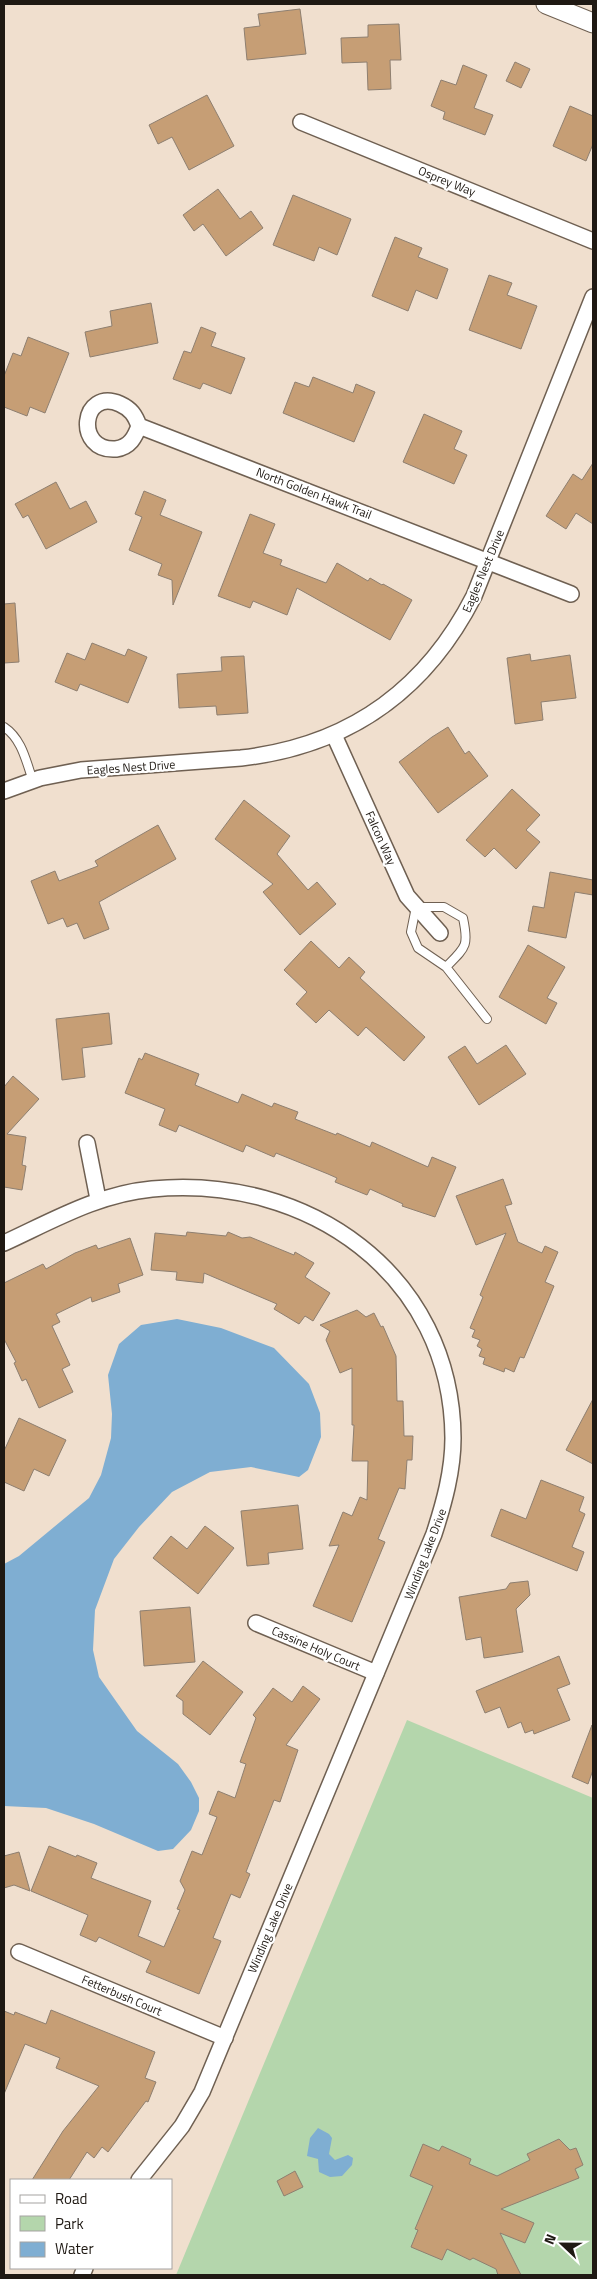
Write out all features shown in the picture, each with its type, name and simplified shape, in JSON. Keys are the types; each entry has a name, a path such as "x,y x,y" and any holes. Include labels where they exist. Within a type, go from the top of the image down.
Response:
{"street":[{"path":"546,4 593,23"},
{"name":"Osprey Way","path":"301,122 593,241"},
{"name":"Eagles Nest Drive","path":"4,791 33,781 81,770 267,755 304,746 334,735 374,713 405,689 424,671 462,619 488,561 593,297"},
{"name":"North Golden Hawk Trail","path":"139,426 571,594"},
{"name":"Falcon Way","path":"334,735 407,896 440,933"},
{"path":"87,1143 98,1199"},
{"name":"Winding Lake Drive","path":"4,1243 98,1199 152,1189 193,1188 235,1191 292,1207 329,1224 356,1242 402,1288 419,1314 434,1343 444,1374 451,1406 453,1438 451,1471 444,1503 434,1534 202,2092 182,2126 140,2179"},
{"name":"Cassine Holy Court","path":"256,1623 376,1673"},
{"name":"Fetterbush Court","path":"19,1952 225,2038"}],"lane":[{"path":"4,727 12,732 20,745 33,781"},
{"path":"446,967 460,953 467,938 463,918 444,907 416,907 411,932 418,948 446,967 487,1019"}],"green space":[{"path":"407,1720 593,1798 593,2275 176,2275"}],"water":[{"path":"177,1319 221,1328 274,1348 309,1384 320,1413 321,1437 308,1470 299,1477 251,1467 210,1472 172,1492 139,1527 114,1559 95,1610 93,1650 99,1677 137,1731 178,1764 191,1782 199,1798 199,1811 191,1830 173,1849 158,1851 94,1824 46,1808 4,1806 4,1564 19,1556 89,1498 101,1475 111,1438 112,1414 108,1375 119,1344 141,1325"},
{"path":"318,2128 329,2134 332,2138 329,2154 335,2160 348,2155 353,2158 352,2165 342,2176 330,2177 319,2172 318,2159 307,2156 310,2138"}],"building":[{"path":"300,9 306,54 247,60 244,28 260,26 258,14"},
{"path":"399,24 401,60 390,60 391,89 368,90 367,62 342,63 341,38 368,37 368,25"},
{"path":"515,62 530,69 521,88 506,81"},
{"path":"463,65 487,75 474,108 493,115 485,135 443,119 445,112 431,106 441,80 456,85"},
{"path":"207,95 234,146 189,170 172,137 158,144 149,125"},
{"path":"570,106 593,116 593,144 586,161 553,146"},
{"path":"218,189 240,219 251,211 263,228 226,256 203,224 194,231 183,215"},
{"path":"293,195 351,219 337,255 319,247 314,261 273,245"},
{"path":"395,237 422,248 418,257 448,269 437,299 416,290 408,311 372,296"},
{"path":"489,275 512,283 507,295 537,306 521,349 469,330"},
{"path":"151,303 158,343 90,357 85,332 112,326 110,311"},
{"path":"201,327 216,333 211,346 245,358 231,394 203,383 200,389 173,379 184,351 191,353"},
{"path":"28,337 69,353 45,413 30,407 27,416 4,407 4,376 13,353 21,356"},
{"path":"313,377 353,393 356,384 375,392 354,442 283,413 295,382 309,387"},
{"path":"424,414 462,431 454,449 467,455 454,484 403,462"},
{"path":"593,463 593,524 576,513 566,529 546,516 573,474 582,480"},
{"path":"56,482 70,509 86,501 97,522 46,549 28,515 23,518 15,504"},
{"path":"144,491 166,500 160,515 202,532 173,605 172,580 158,575 162,564 129,550 142,517 135,514"},
{"path":"250,514 275,524 263,553 282,560 280,565 326,583 337,563 368,581 370,578 412,600 390,640 297,588 287,615 253,601 250,608 218,596"},
{"path":"15,603 19,662 4,663 4,604"},
{"path":"92,643 125,656 128,649 147,657 128,703 80,684 77,691 55,682 67,653 85,660"},
{"path":"530,654 531,661 570,655 576,698 541,702 543,720 515,724 507,658"},
{"path":"244,656 248,713 217,715 216,706 179,708 177,674 222,671 221,657"},
{"path":"448,727 465,754 469,751 488,776 438,813 399,762"},
{"path":"512,789 540,815 526,830 540,842 516,869 494,848 485,857 466,840"},
{"path":"244,800 290,836 277,854 308,890 317,882 336,904 300,935 263,892 273,884 215,839"},
{"path":"158,825 176,859 99,902 109,929 84,939 77,923 67,927 63,918 48,924 31,881 55,871 59,881 98,866 95,861"},
{"path":"550,872 593,880 593,895 575,892 566,938 528,931 533,906 544,908"},
{"path":"311,941 339,968 349,957 365,972 360,978 425,1037 404,1061 366,1027 358,1036 329,1010 316,1023 296,1004 307,992 284,970"},
{"path":"528,945 565,967 547,998 557,1003 546,1024 499,997"},
{"path":"109,1013 112,1044 82,1048 85,1077 62,1080 56,1019"},
{"path":"506,1045 526,1074 479,1105 448,1057 465,1046 477,1064"},
{"path":"145,1053 199,1074 195,1085 238,1103 242,1094 272,1107 274,1103 298,1112 295,1119 336,1135 337,1133 370,1147 372,1142 428,1167 432,1157 456,1167 435,1217 402,1206 403,1204 370,1189 367,1195 335,1182 337,1178 276,1153 274,1157 246,1145 243,1152 179,1125 176,1132 159,1125 165,1109 125,1093 139,1058 142,1060"},
{"path":"13,1076 39,1099 7,1134 26,1137 22,1165 26,1166 22,1190 4,1187 4,1087"},
{"path":"503,1179 512,1204 505,1206 518,1242 542,1253 545,1246 558,1252 545,1282 554,1286 524,1358 520,1357 514,1372 505,1368 504,1372 483,1364 485,1358 479,1356 482,1349 477,1346 480,1340 472,1337 475,1330 470,1328 483,1297 480,1295 506,1233 476,1245 456,1196"},
{"path":"187,1232 226,1236 228,1232 242,1238 250,1237 294,1255 295,1252 314,1263 305,1277 330,1293 313,1321 305,1316 299,1324 274,1309 277,1304 204,1273 203,1283 176,1280 177,1272 151,1270 155,1233 186,1236"},
{"path":"130,1238 143,1275 118,1284 120,1292 92,1302 91,1297 56,1314 60,1322 52,1326 70,1365 62,1369 73,1392 39,1408 26,1379 22,1381 14,1363 16,1362 4,1339 4,1283 43,1264 46,1269 75,1253 96,1245 98,1249"},
{"path":"357,1310 366,1317 374,1313 381,1327 383,1326 396,1356 397,1401 403,1401 404,1436 413,1436 412,1460 407,1460 405,1489 399,1488 378,1539 385,1542 352,1622 313,1606 339,1545 329,1546 343,1512 352,1516 360,1497 367,1500 368,1461 352,1461 354,1425 352,1425 352,1368 340,1373 326,1340 330,1331 320,1325"},
{"path":"593,1399 593,1464 566,1450"},
{"path":"19,1418 66,1440 49,1476 34,1469 24,1491 4,1482 4,1451"},
{"path":"541,1480 584,1497 579,1511 585,1514 572,1547 584,1552 577,1571 491,1536 501,1509 526,1519"},
{"path":"298,1505 303,1549 268,1553 269,1564 247,1566 241,1511"},
{"path":"205,1526 234,1548 198,1594 153,1558 171,1536 187,1549"},
{"path":"528,1581 530,1595 516,1609 523,1652 484,1658 481,1637 466,1640 459,1597 506,1589 510,1583"},
{"path":"190,1607 195,1662 144,1666 140,1611"},
{"path":"559,1656 570,1684 557,1689 570,1720 534,1734 533,1730 525,1733 521,1722 508,1728 500,1707 485,1713 476,1691"},
{"path":"203,1661 243,1692 210,1735 183,1714 183,1701 176,1696"},
{"path":"303,1686 320,1699 286,1745 298,1750 280,1802 274,1800 246,1872 250,1874 240,1898 231,1894 213,1938 221,1941 199,1994 146,1972 151,1961 99,1937 96,1942 80,1935 88,1915 31,1891 49,1846 97,1863 91,1878 151,1901 138,1936 164,1947 180,1910 177,1909 185,1890 180,1881 192,1851 202,1855 217,1817 209,1814 218,1791 235,1798 246,1764 240,1762 256,1718 253,1715 273,1688 292,1702"},
{"path":"592,1725 593,1770 588,1784 572,1777"},
{"path":"19,1852 30,1891 14,1885 4,1888 4,1856"},
{"path":"51,2010 155,2052 145,2078 156,2082 148,2102 146,2101 108,2152 102,2147 94,2158 87,2152 70,2179 33,2179 63,2131 99,2086 56,2068 60,2058 25,2044 4,2094 4,2011 14,2015 15,2012 46,2024"},
{"path":"559,2139 570,2150 576,2148 583,2165 575,2169 579,2178 501,2209 534,2223 525,2243 500,2233 521,2275 498,2275 496,2269 447,2249 442,2260 411,2247 418,2230 415,2229 433,2186 410,2176 423,2144 439,2151 442,2146 471,2159 469,2164 497,2176 530,2160 527,2154"},
{"path":"295,2171 303,2187 284,2196 277,2181"}]}
